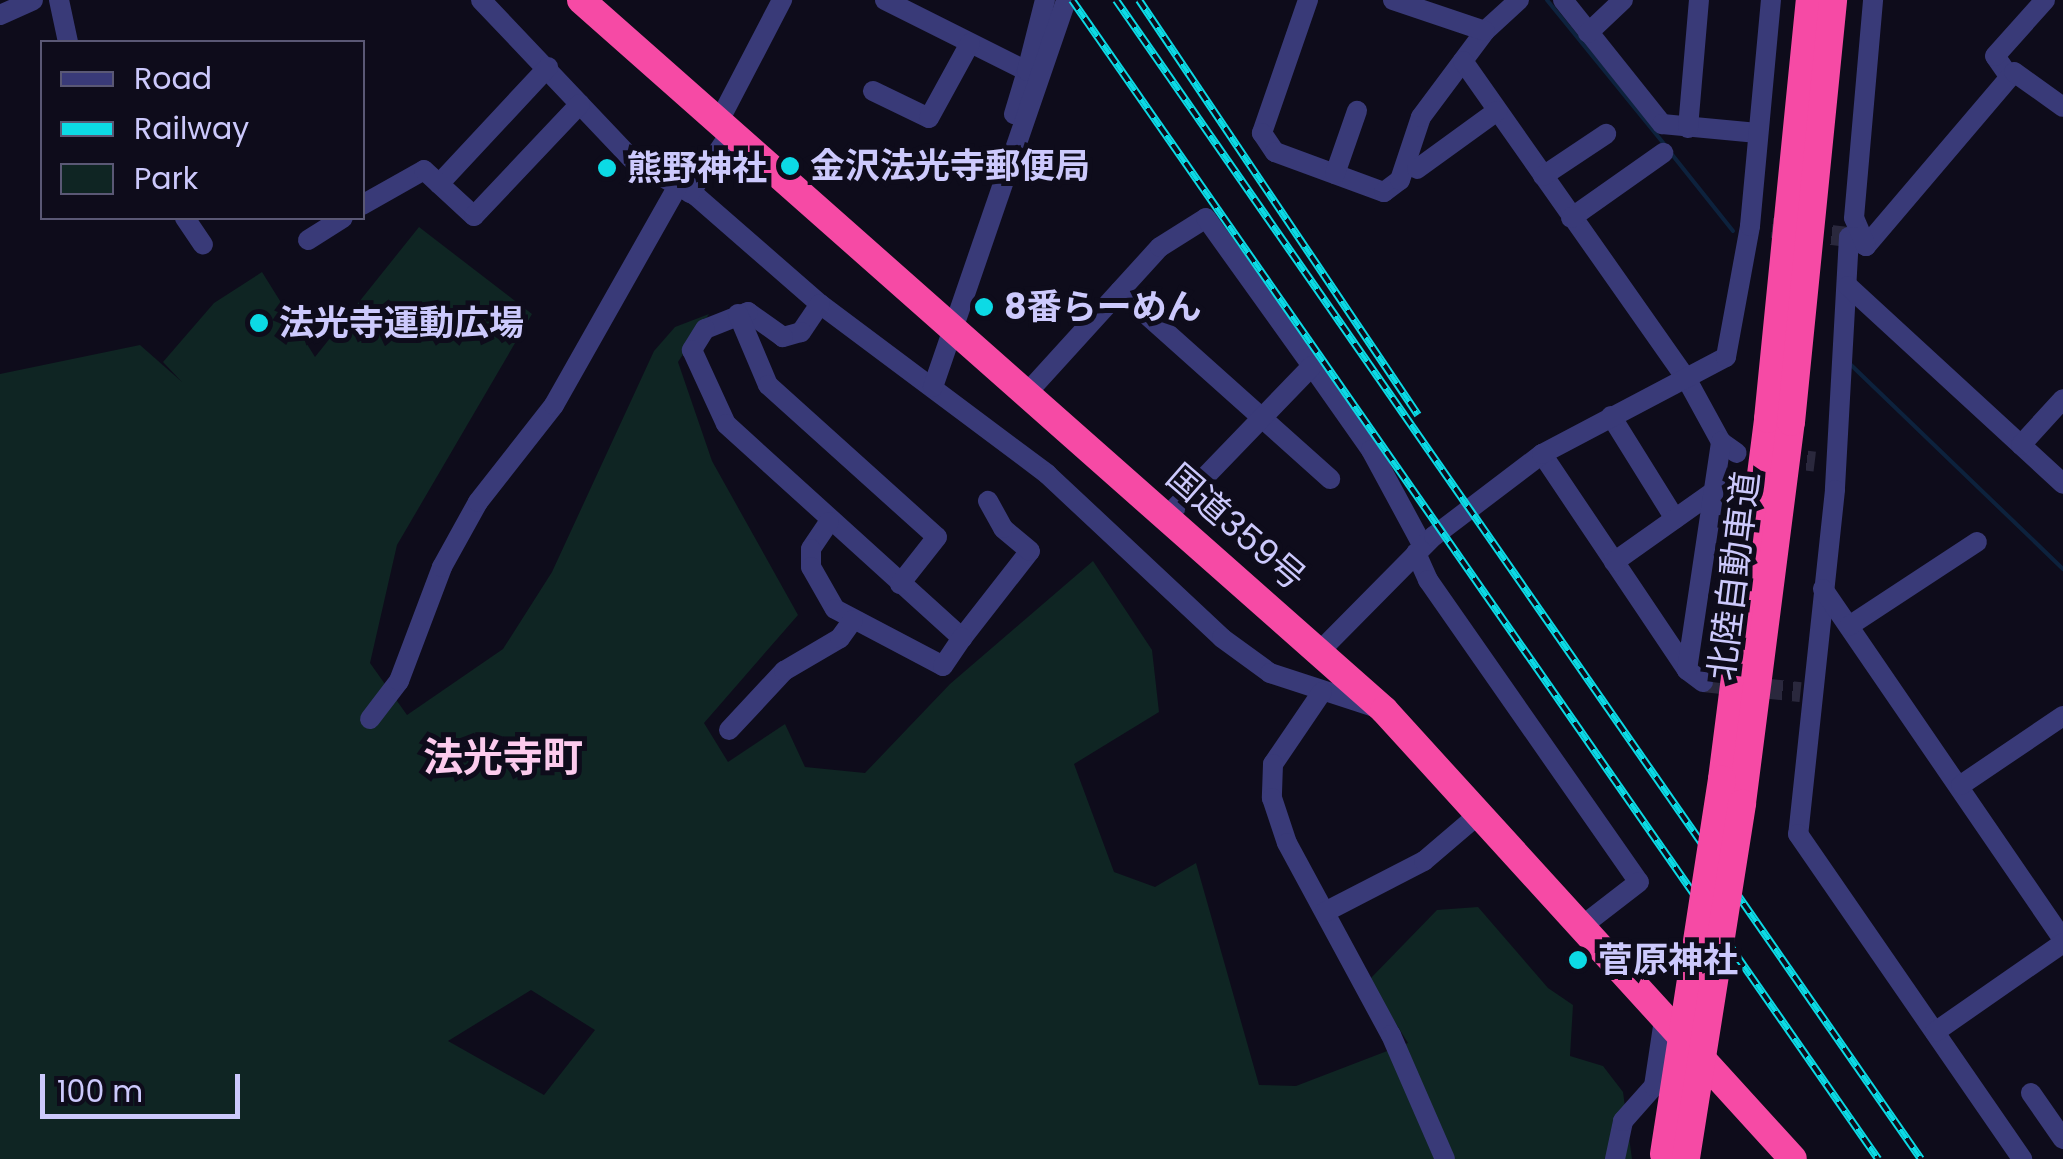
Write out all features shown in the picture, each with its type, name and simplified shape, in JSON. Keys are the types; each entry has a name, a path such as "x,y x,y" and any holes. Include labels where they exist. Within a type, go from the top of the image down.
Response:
{"highway":[{"name":"国道359号","path":"580,0 1384,710 1793,1159"},
{"name":"北陸自動車道","path":"1675,1157 1768,419 1827,1"},
{"name":"北陸自動車道","path":"1675,1157 1742,803 1790,422 1827,1"}],"street":[{"path":"0,14 34,0"},
{"path":"59,0 68,40"},
{"path":"480,0 634,161 684,190 820,304 1092,512 1222,638 1270,673 1384,710"},
{"path":"370,718 399,682 442,567 478,502 554,406 724,129 782,0"},
{"path":"886,0 1027,71"},
{"path":"1006,180 999,162 1045,0"},
{"path":"932,387 955,330 1066,0"},
{"path":"1308,0 1262,133 1275,152 1384,192 1400,180 1421,117 1485,31 1520,0"},
{"path":"1392,0 1485,31"},
{"path":"1563,0 1662,124 1758,133"},
{"path":"1588,34 1622,0"},
{"path":"1688,128 1699,0"},
{"path":"1320,650 1420,550 1542,454 1726,357 1750,226 1771,0"},
{"path":"1866,246 1854,218 1874,0"},
{"path":"2009,76 1995,56 2044,0"},
{"path":"873,91 929,118 970,42"},
{"path":"1463,61 1686,378 1729,447 1713,492 1695,676 1542,454"},
{"path":"439,184 548,67"},
{"path":"1866,246 2014,72 2063,107"},
{"path":"365,203 424,170 474,216 580,104"},
{"path":"1334,174 1357,111"},
{"path":"1417,169 1498,111"},
{"path":"1542,176 1606,134"},
{"path":"1571,218 1662,153"},
{"path":"1027,393 1160,247 1206,218 1371,450 1420,550 1428,580 1639,882 1582,926"},
{"path":"186,220 203,245"},
{"path":"308,240 340,220"},
{"path":"1750,226 1772,228"},
{"path":"1866,246 1849,237 1848,286 1824,464 1823,589 1806,693 1815,708 1798,834 2022,1159"},
{"path":"1848,286 2063,484"},
{"path":"1120,291 1330,480"},
{"path":"820,304 802,332 784,337 748,312 705,329 692,350 726,424 828,522 962,638"},
{"path":"738,314 768,385 937,536 900,584"},
{"path":"1167,516 1312,366"},
{"path":"2021,445 2063,399"},
{"path":"1611,416 1675,519"},
{"path":"1614,562 1713,492"},
{"path":"828,522 811,548 811,567 835,608 943,666 1030,550 1003,528 988,501"},
{"path":"1849,626 1977,542"},
{"path":"1823,589 1961,785 2063,941 1935,1032"},
{"path":"729,730 784,671 840,638 853,620"},
{"path":"1322,692 1273,764 1272,798 1287,843 1392,1036 1445,1159"},
{"path":"1961,785 2063,716"},
{"path":"1325,912 1424,861 1479,814"},
{"path":"1615,1159 1623,1121 1654,1086 1664,1020"},
{"path":"2032,1094 2063,1139"}],"green space":[{"path":"419,227 532,314 397,545 370,663 407,715 503,649 552,572 654,351 675,327 709,314 678,362 712,461 798,615 704,723 728,762 785,724 805,767 865,773 950,684 1093,561 1152,650 1159,712 1074,764 1114,872 1155,887 1196,863 1259,1085 1296,1086 1408,1043 1369,980 1437,910 1478,907 1548,988 1573,1005 1570,1056 1603,1066 1623,1092 1632,1159 0,1159 0,374 140,345 182,382 163,362 214,303 262,272 315,357","holes":["531,990 595,1030 544,1095 448,1041"]}],"waterway":[{"path":"1547,0 1664,144"},
{"path":"1670,152 1733,231"},
{"path":"1850,364 2063,569"}],"tunnel":[{"path":"1772,228 1849,237"},
{"path":"1777,457 1815,462"},
{"path":"1703,682 1800,692"}],"railway":[{"path":"1072,0 1878,1159"},
{"path":"1116,0 1921,1159"},
{"path":"1139,0 1418,415"}],"place":[{"name":"金沢法光寺郵便局","path":"790,166"},
{"name":"熊野神社","path":"607,168"},
{"name":"8番らーめん","path":"984,307"},
{"name":"法光寺運動広場","path":"259,323"},
{"name":"菅原神社","path":"1578,960"}],"district":[{"name":"法光寺町","path":"503,757"}]}
